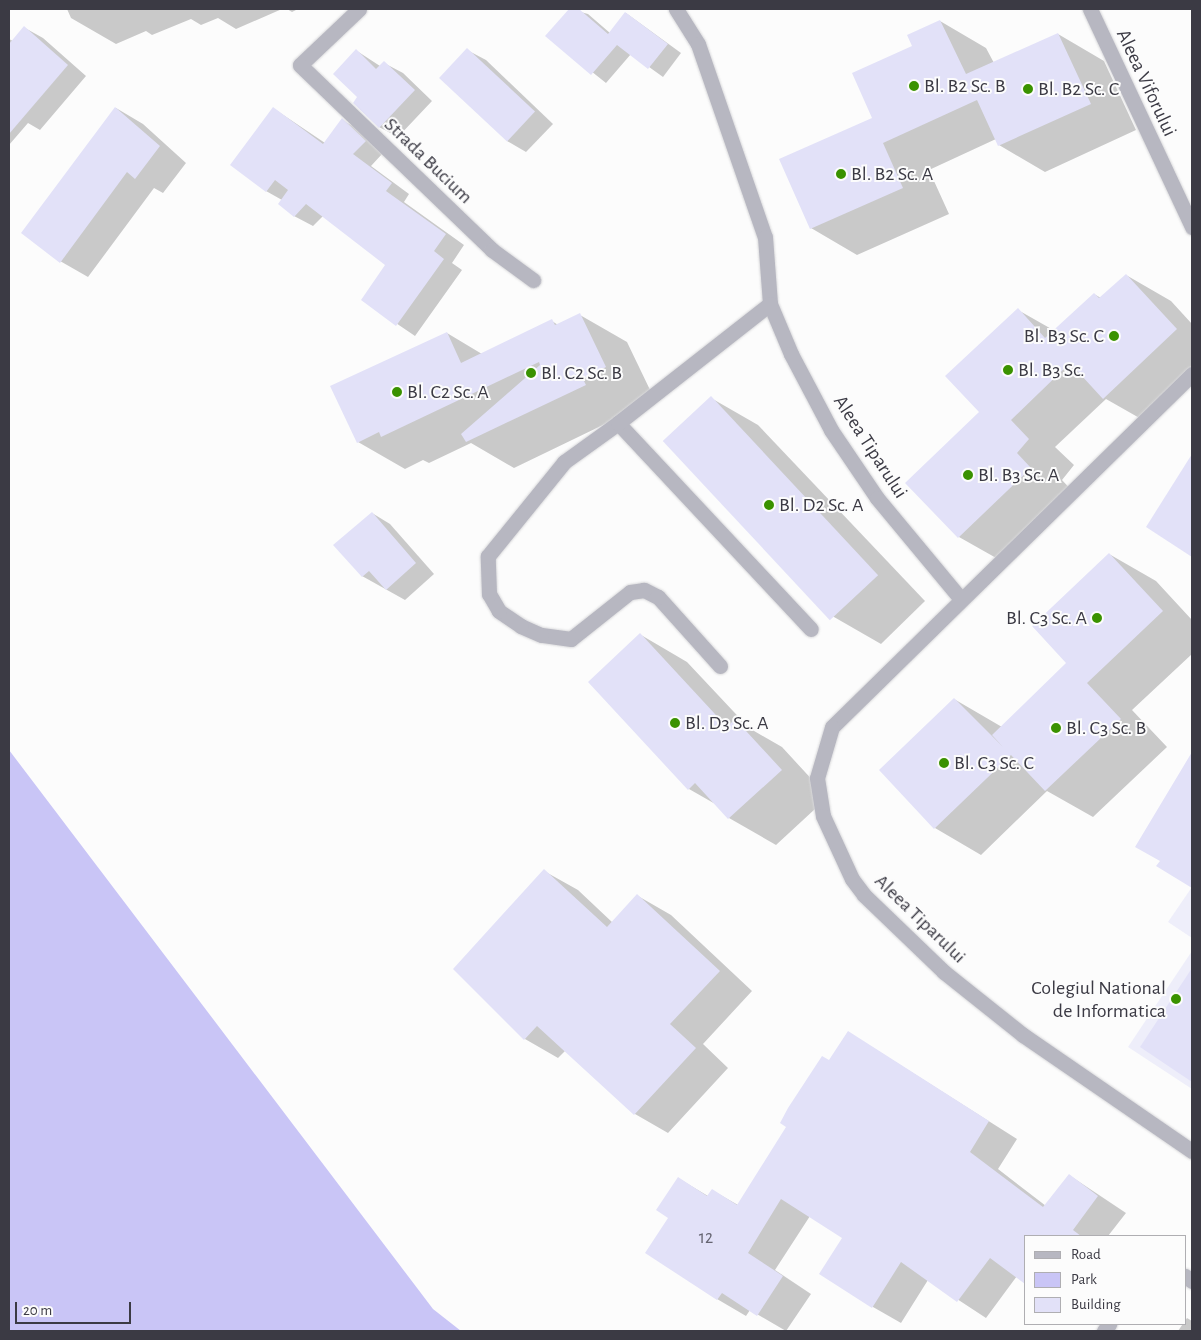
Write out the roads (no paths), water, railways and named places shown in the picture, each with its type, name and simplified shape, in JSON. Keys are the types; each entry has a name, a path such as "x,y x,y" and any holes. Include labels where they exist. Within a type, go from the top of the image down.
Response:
{"street":[{"name":"Strada Bucium","path":"359,9 300,65 492,250 533,280"},
{"name":"Aleea Tiparului","path":"676,9 698,44 765,237 770,304 792,354 831,430 877,498 960,598"},
{"name":"Aleea Viforului","path":"1090,9 1192,227"},
{"path":"720,666 658,597 644,590 630,592 571,639 541,636 521,626 499,611 489,594 488,556 564,462 618,423 770,304"},
{"name":"Aleea Tiparului","path":"1192,374 960,598 832,727 817,778 823,816 852,879 864,895 944,972 1023,1035 1192,1151"},
{"path":"618,423 812,629"}],"place":[{"name":"Bl. B2 Sc. B","path":"914,86"},
{"name":"Bl. B2 Sc. C","path":"1028,89"},
{"name":"Bl. B2 Sc. A","path":"841,174"},
{"name":"Bl. B3 Sc. C","path":"1114,336"},
{"name":"Bl. B3 Sc.","path":"1008,370"},
{"name":"Bl. C2 Sc. B","path":"531,373"},
{"name":"Bl. C2 Sc. A","path":"397,392"},
{"name":"Bl. B3 Sc. A","path":"968,475"},
{"name":"Bl. D2 Sc. A","path":"769,505"},
{"name":"Bl. C3 Sc. A","path":"1097,618"},
{"name":"Bl. D3 Sc. A","path":"675,723"},
{"name":"Bl. C3 Sc. B","path":"1056,728"},
{"name":"Bl. C3 Sc. C","path":"944,763"},
{"name":"Colegiul National de Informatica","path":"1176,999"}]}
